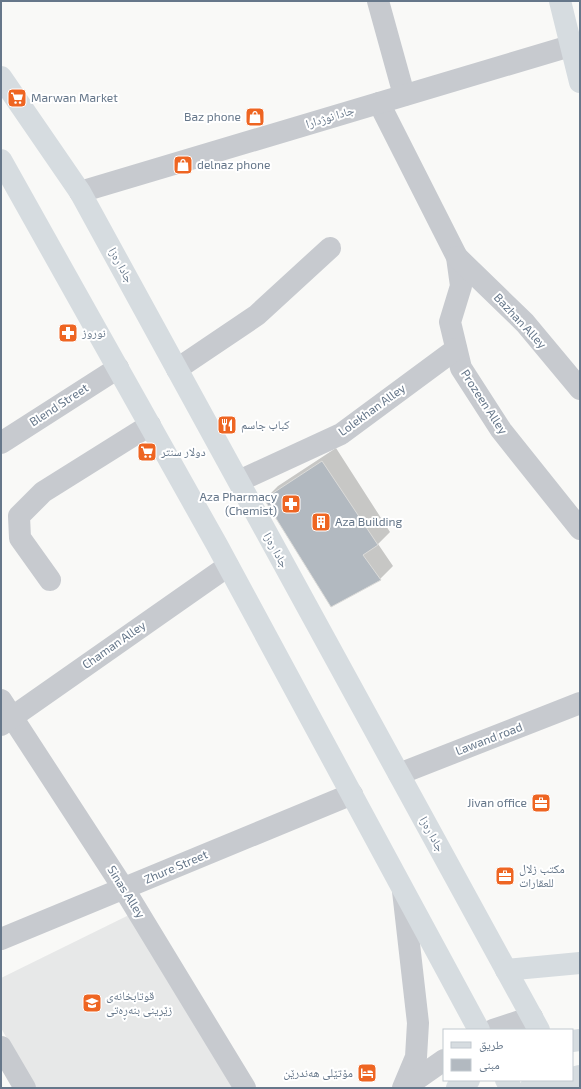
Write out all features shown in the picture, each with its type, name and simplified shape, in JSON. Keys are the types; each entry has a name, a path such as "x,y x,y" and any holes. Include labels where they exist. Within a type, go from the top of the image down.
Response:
{"main road":[{"path":"560,1 575,44 580,82"},
{"name":"جادا ره‌زا","path":"1,77 80,192 535,1024"},
{"path":"2,165 118,368 228,566 478,1029"},
{"path":"506,970 580,963"},
{"path":"457,1088 468,1081"},
{"path":"530,1088 555,1081"}],"street":[{"path":"378,1 404,95"},
{"name":"جادا نوژدارا","path":"80,192 575,44"},
{"name":"Prozeen Alley","path":"379,102 457,257 461,286 450,322 461,368 501,430 580,529"},
{"path":"177,368 257,315 330,248"},
{"name":"Bazhan Alley","path":"457,257 525,323 580,389"},
{"name":"Lolekhan Alley","path":"239,481 341,434 456,349"},
{"name":"Blend Street","path":"1,442 118,368"},
{"path":"50,580 20,538 19,516 43,492 150,425"},
{"name":"Chaman Alley","path":"5,714 228,566"},
{"name":"Lawand road","path":"399,774 580,703"},
{"name":"Sinas Alley","path":"5,714 124,889 244,1088"},
{"name":"Zhure Street","path":"1,940 352,794"},
{"path":"403,891 418,1023 416,1057 403,1088"},
{"path":"500,1029 535,1024"},
{"path":"1,1047 7,1070 25,1088"},
{"path":"403,1088 443,1061"}],"shaded area":[{"name":"قوتابخانەی زێڕینی بنەڕەتی","path":"131,914 233,1088 35,1088 1,1028 1,978"}],"building":[{"name":"Aza Building","path":"322,461 378,545 363,555 381,580 331,607 264,499"}],"place":[{"name":"Marwan Market","path":"17,98"},
{"name":"Baz phone","path":"255,117"},
{"name":"delnaz phone","path":"183,165"},
{"name":"نوروز","path":"68,333"},
{"name":"كباب جاسم","path":"227,425"},
{"name":"دولار سنتر","path":"147,452"},
{"name":"Aza Pharmacy (Chemist)","path":"291,504"},
{"name":"Aza Building","path":"321,522"},
{"name":"Jivan office","path":"541,803"},
{"name":"مكتب زلال للعقارات","path":"505,876"},
{"name":"قوتابخانەی زێڕینی بنەڕەتی","path":"92,1003"},
{"name":"مۆتێلی ھەندرێن","path":"367,1073"}]}
